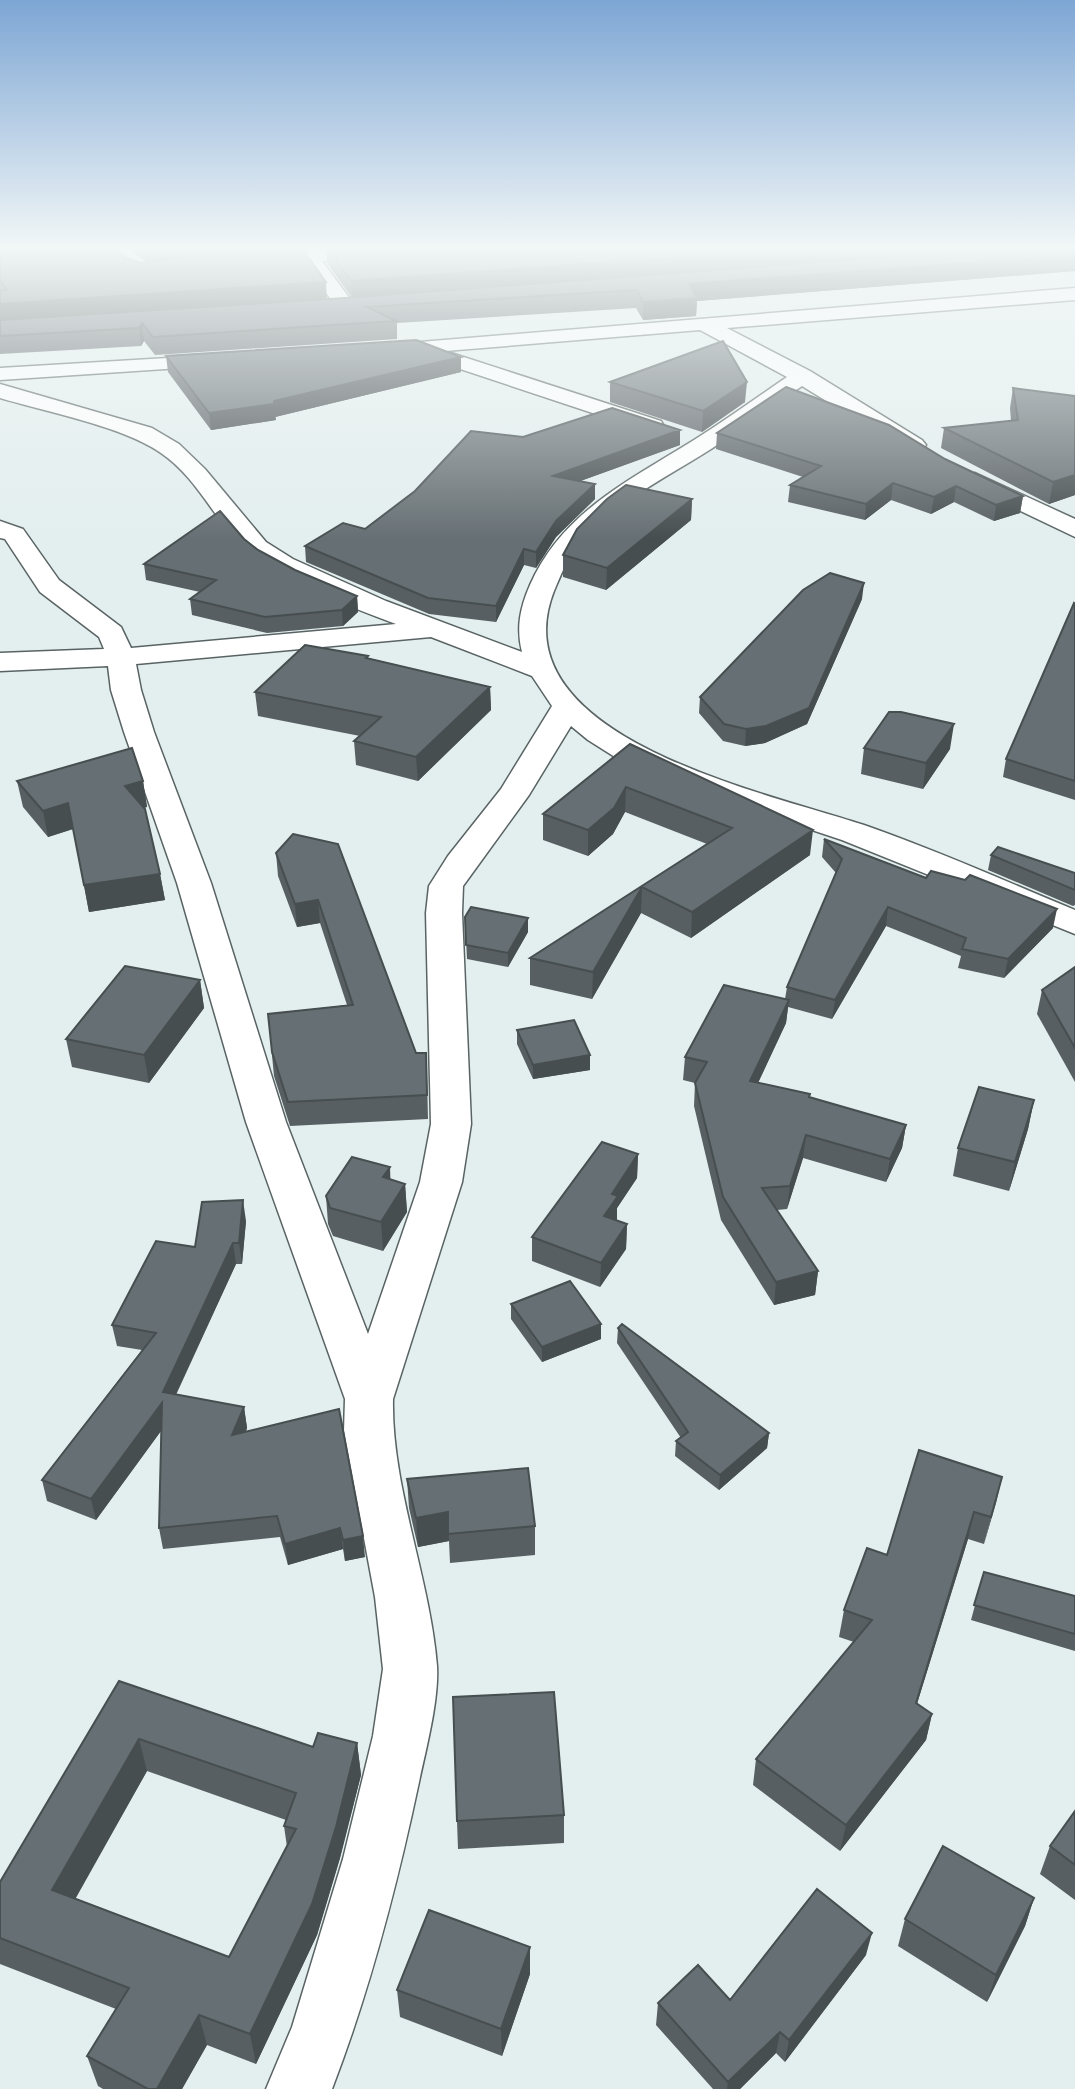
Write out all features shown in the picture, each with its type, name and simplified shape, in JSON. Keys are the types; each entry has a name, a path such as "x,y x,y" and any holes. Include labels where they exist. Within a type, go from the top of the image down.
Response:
{"street":[{"path":"357,351 445,344"},
{"path":"743,344 802,376 929,454"},
{"path":"413,347 705,443"},
{"path":"0,374 233,360"},
{"path":"802,376 705,443 618,496 566,542 549,572 531,617 535,653 555,687 585,724 628,752 697,783 853,832 1075,923"},
{"path":"0,391 144,433 171,449 197,474 257,547 270,557 376,607 435,629 555,687"},
{"path":"952,468 1075,529"},
{"path":"0,529 14,534 49,586 111,633 121,657 126,690 139,733 194,883 266,1122 369,1399"},
{"path":"0,662 121,657 435,629"},
{"path":"299,2089 324,2027 373,1859 401,1736 410,1669 401,1597 368,1431 369,1399 441,1182 451,1124 444,913 446,886 542,751 555,687"}],"building":[{"path":"346,344 428,344 461,357 274,401 274,404 209,413 166,356"},
{"path":"713,344 725,344 747,382 703,411 610,382"},
{"path":"786,387 889,425 945,459 1023,496 996,505 956,486 934,497 893,483 866,504 790,485 821,466 717,433"},
{"path":"1013,388 1075,396 1075,475 1053,482 944,428 1018,420"},
{"path":"612,408 680,430 553,476 595,484 556,521 536,552 524,549 496,606 428,598 305,546 343,523 365,529 415,491 471,431 523,437"},
{"path":"626,485 692,499 607,568 563,555 577,529 607,499"},
{"path":"220,511 244,539 258,550 295,570 357,596 342,610 265,617 190,599 216,580 144,564"},
{"path":"830,573 864,583 809,708 766,726 746,729 724,724 700,697 803,590"},
{"path":"1075,604 1075,781 1006,759"},
{"path":"305,645 368,656 366,658 490,687 416,757 354,741 381,717 255,692"},
{"path":"889,712 901,712 954,724 926,763 864,748"},
{"path":"630,744 813,830 692,912 642,887 593,972 530,958 732,828 626,787 614,808 588,830 543,814"},
{"path":"132,748 143,781 125,786 145,809 160,874 84,885 68,803 43,811 17,781"},
{"path":"293,834 338,844 416,1053 426,1053 427,1095 288,1102 272,1052 268,1014 353,1005 318,900 295,904 276,853"},
{"path":"824,839 926,878 931,871 965,880 970,875 1057,909 1008,959 962,949 966,938 888,907 835,1000 787,987 842,859"},
{"path":"998,847 1075,873 1075,890 991,855"},
{"path":"471,907 528,918 508,953 466,945 465,917"},
{"path":"125,966 200,980 144,1055 66,1039"},
{"path":"1075,967 1075,1048 1042,990"},
{"path":"724,985 789,1000 750,1081 810,1094 809,1097 906,1125 890,1159 806,1135 790,1186 762,1188 818,1271 776,1282 723,1197 695,1083 707,1062 685,1057"},
{"path":"574,1020 590,1055 533,1065 517,1030"},
{"path":"979,1087 1034,1100 1015,1162 958,1148"},
{"path":"602,1142 638,1154 612,1194 618,1196 604,1216 627,1224 601,1263 532,1237"},
{"path":"352,1157 390,1167 383,1177 405,1184 381,1222 330,1208 326,1196"},
{"path":"243,1200 239,1243 233,1243 163,1392 244,1407 232,1435 339,1409 363,1536 343,1540 340,1528 285,1544 277,1516 159,1528 162,1403 91,1499 42,1480 156,1333 112,1325 156,1241 195,1247 202,1202"},
{"path":"570,1281 601,1324 542,1347 511,1304"},
{"path":"622,1324 769,1433 720,1475 676,1441 688,1432 618,1328"},
{"path":"919,1450 1002,1477 991,1517 974,1512 916,1703 932,1714 846,1825 756,1759 872,1620 844,1610 867,1548 887,1555"},
{"path":"528,1468 535,1526 448,1534 448,1512 416,1518 407,1479"},
{"path":"984,1572 1075,1596 1075,1634 974,1605"},
{"path":"119,1681 313,1747 318,1733 357,1743 336,1827 312,1904 250,2034 199,2015 157,2089 148,2089 87,2056 129,1988 0,1938 0,1882","holes":["139,1739 296,1793 284,1826 296,1829 229,1957 52,1890"]},
{"path":"554,1692 564,1815 457,1821 453,1697"},
{"path":"1075,1811 1075,1865 1050,1846"},
{"path":"943,1846 1034,1898 996,1975 905,1919"},
{"path":"817,1889 872,1933 789,2040 780,2032 728,2082 658,2003 698,1965 730,2000"},
{"path":"429,1910 530,1947 501,2029 397,1990"}]}
